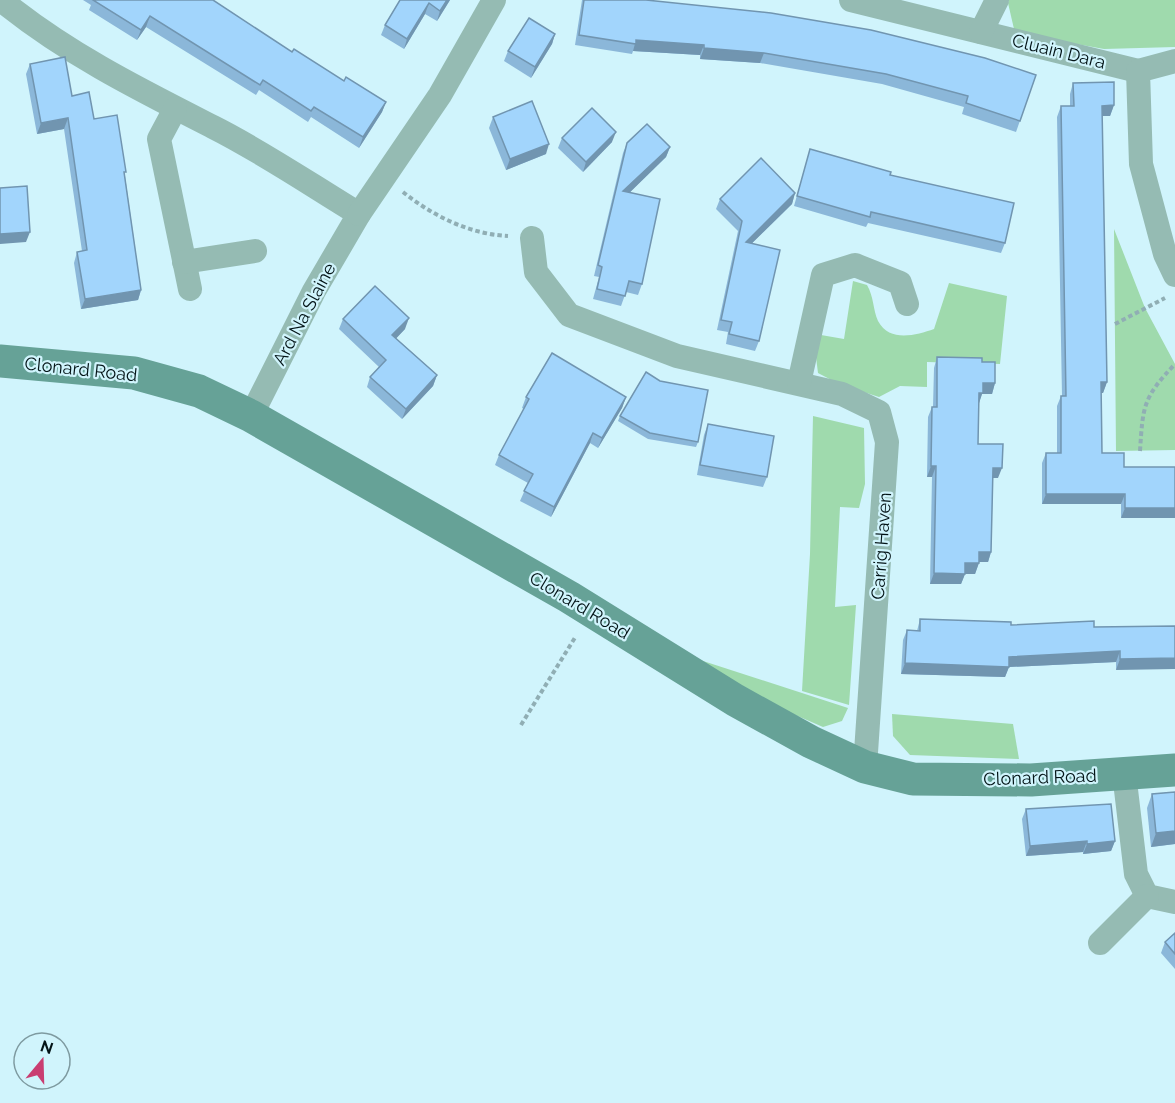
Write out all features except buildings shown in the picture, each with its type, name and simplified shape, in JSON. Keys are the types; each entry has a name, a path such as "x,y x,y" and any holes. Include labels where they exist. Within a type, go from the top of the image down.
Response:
{"street":[{"path":"1,0 47,36 105,72 215,128 359,214"},
{"name":"Ard Na Slaine","path":"251,416 314,291 359,214 440,95 494,0"},
{"name":"Cluain Dara","path":"851,0 1138,71 1175,61"},
{"path":"981,32 997,0"},
{"path":"1138,71 1141,164 1165,254 1175,275"},
{"path":"175,109 159,139 190,289"},
{"name":"Carrig Haven","path":"532,238 536,272 569,315 677,356 842,394 879,412 887,442 865,767"},
{"path":"184,262 255,251"},
{"path":"799,383 823,275 855,265 900,283 907,303"},
{"name":"Clonard Road","path":"0,361 134,373 199,391 251,416 591,611 735,700 811,742 865,767 913,779 1031,780 1175,770"},
{"path":"1124,773 1136,874 1147,896"},
{"path":"1147,896 1175,902"},
{"path":"1100,943 1147,896"}],"path":[{"path":"384,178 417,203 454,225 494,236 532,238"},
{"path":"1114,324 1175,293"},
{"path":"1140,451 1143,412 1152,388 1175,364"},
{"path":"521,725 591,611"}],"green space":[{"path":"1009,0 1175,0 1175,47 1104,49 1049,39 1014,29"},
{"path":"1114,229 1145,308 1175,364 1175,450 1116,451"},
{"path":"853,281 867,285 878,321 883,328 896,335 904,336 934,329 949,283 1007,296 1000,364 927,362 927,387 900,386 879,397 839,384 818,373 816,357 821,335 844,339"},
{"path":"813,416 864,428 865,484 859,508 840,507 835,607 856,605 849,705 802,691 810,554"},
{"path":"700,660 848,708 842,721 823,727 770,704"},
{"path":"892,714 1013,724 1019,759 910,755 893,736"}]}
